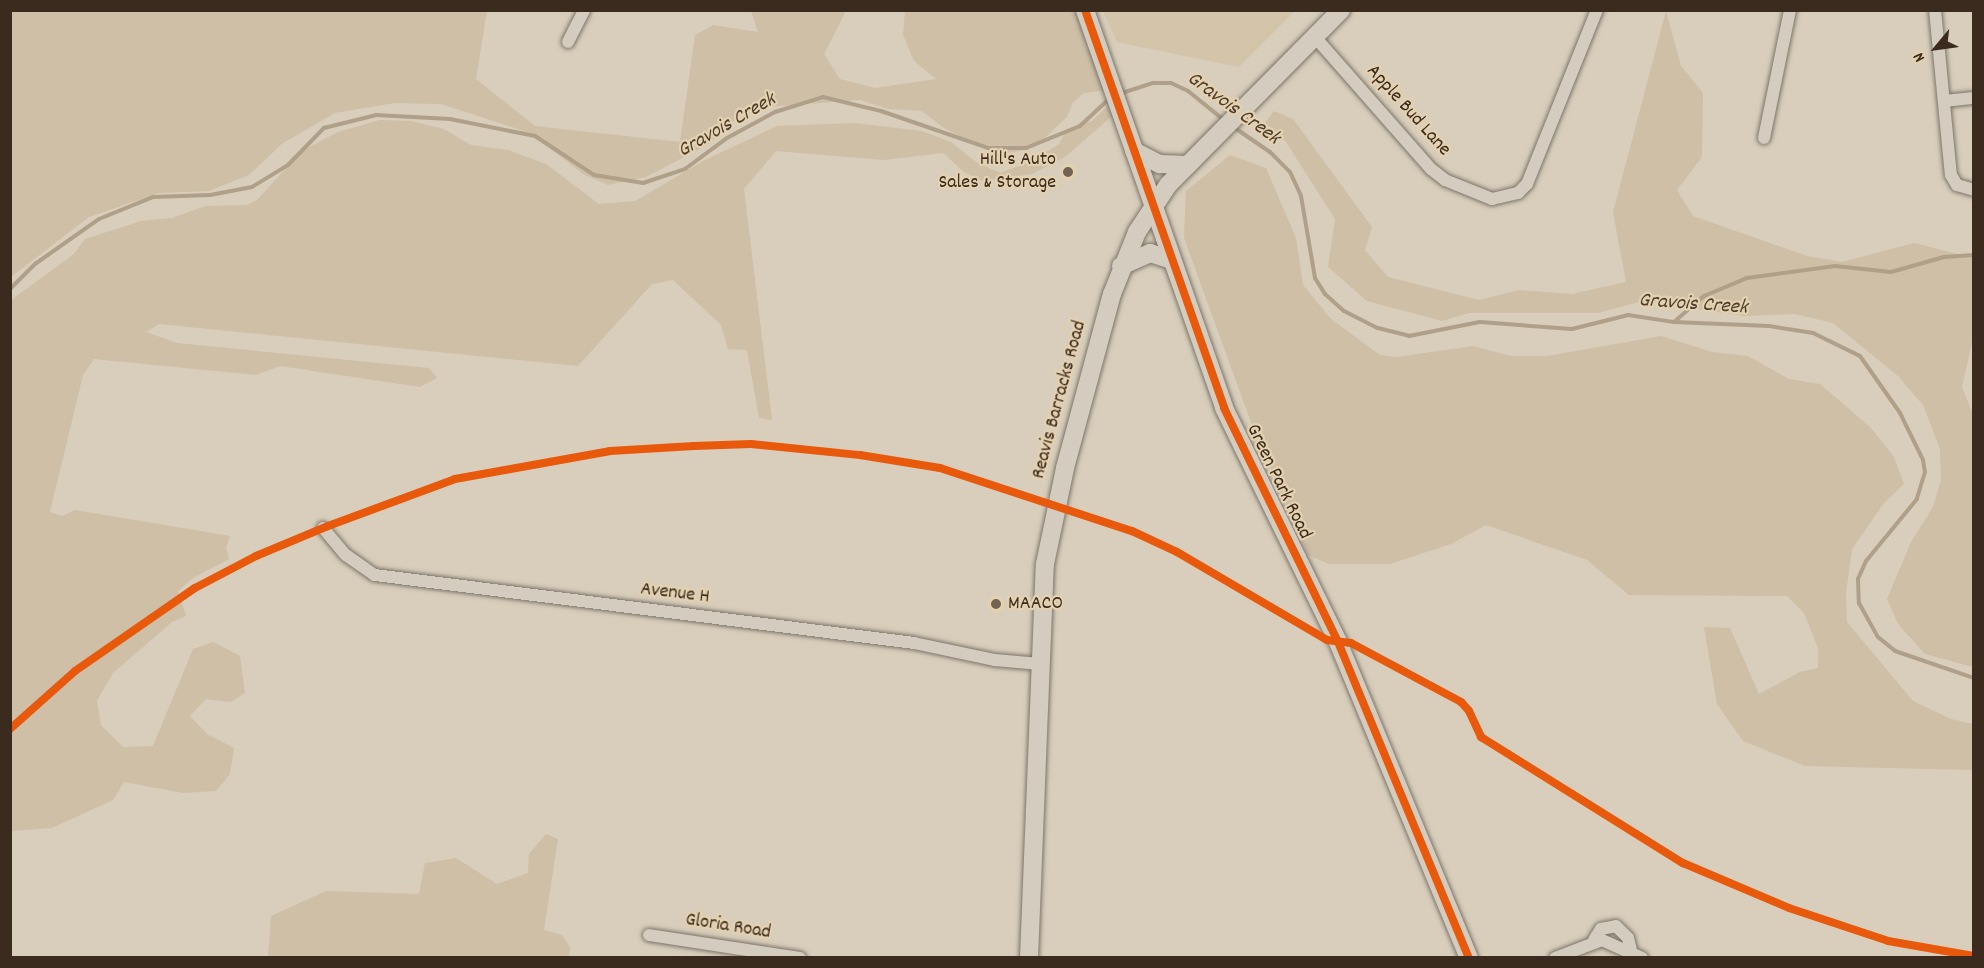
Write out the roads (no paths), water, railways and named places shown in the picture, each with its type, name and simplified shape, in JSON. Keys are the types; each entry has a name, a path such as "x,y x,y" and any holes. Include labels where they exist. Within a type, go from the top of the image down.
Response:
{"main road":[{"name":"Green Park Road","path":"1085,10 1224,408 1338,642 1469,957"},
{"name":"Reavis Barracks Road","path":"1029,957 1044,574 1052,523 1121,266 1153,206 1191,162 1341,10"},
{"path":"1134,151 1160,164 1191,162"},
{"path":"1121,266 1154,253 1171,260"}],"street":[{"path":"568,42 584,10"},
{"name":"Apple Bud Lane","path":"1315,37 1431,169 1445,180 1492,199 1518,193 1527,184 1597,10"},
{"path":"1764,138 1790,10"},
{"path":"1938,11 1952,175 1957,185 1974,190"},
{"path":"1944,101 1974,98"},
{"name":"Avenue H","path":"322,528 346,555 375,575 914,643 995,660 1040,664"},
{"name":"Gloria Road","path":"649,935 800,957"},
{"path":"1555,957 1594,940 1612,942 1639,956"}],"waterway":[{"name":"Gravois Creek","path":"1119,94 1153,83 1171,83 1188,91 1224,120"},
{"name":"Gravois Creek","path":"10,289 35,264 99,219 153,197 210,195 252,187 288,165 324,128 376,115 450,119 535,136 594,175 643,183 685,169 727,138 775,112 823,97 881,111 988,148 1026,148 1080,126 1110,98"},
{"name":"Gravois Creek","path":"1232,126 1270,152 1290,172 1301,196 1315,278 1325,294 1344,311 1378,328 1409,336 1480,322 1572,329 1628,315 1674,322 1769,326 1813,333 1860,356 1900,413 1923,460 1925,472 1917,499 1866,561 1858,579 1859,603 1878,637 1895,651 1974,678"},
{"path":"1674,322 1704,296 1747,278 1835,266 1891,272 1944,257 1974,255"}],"place":[{"name":"Hill's Auto Sales & Storage","path":"1068,172"},
{"name":"MAACO","path":"996,604"}]}
